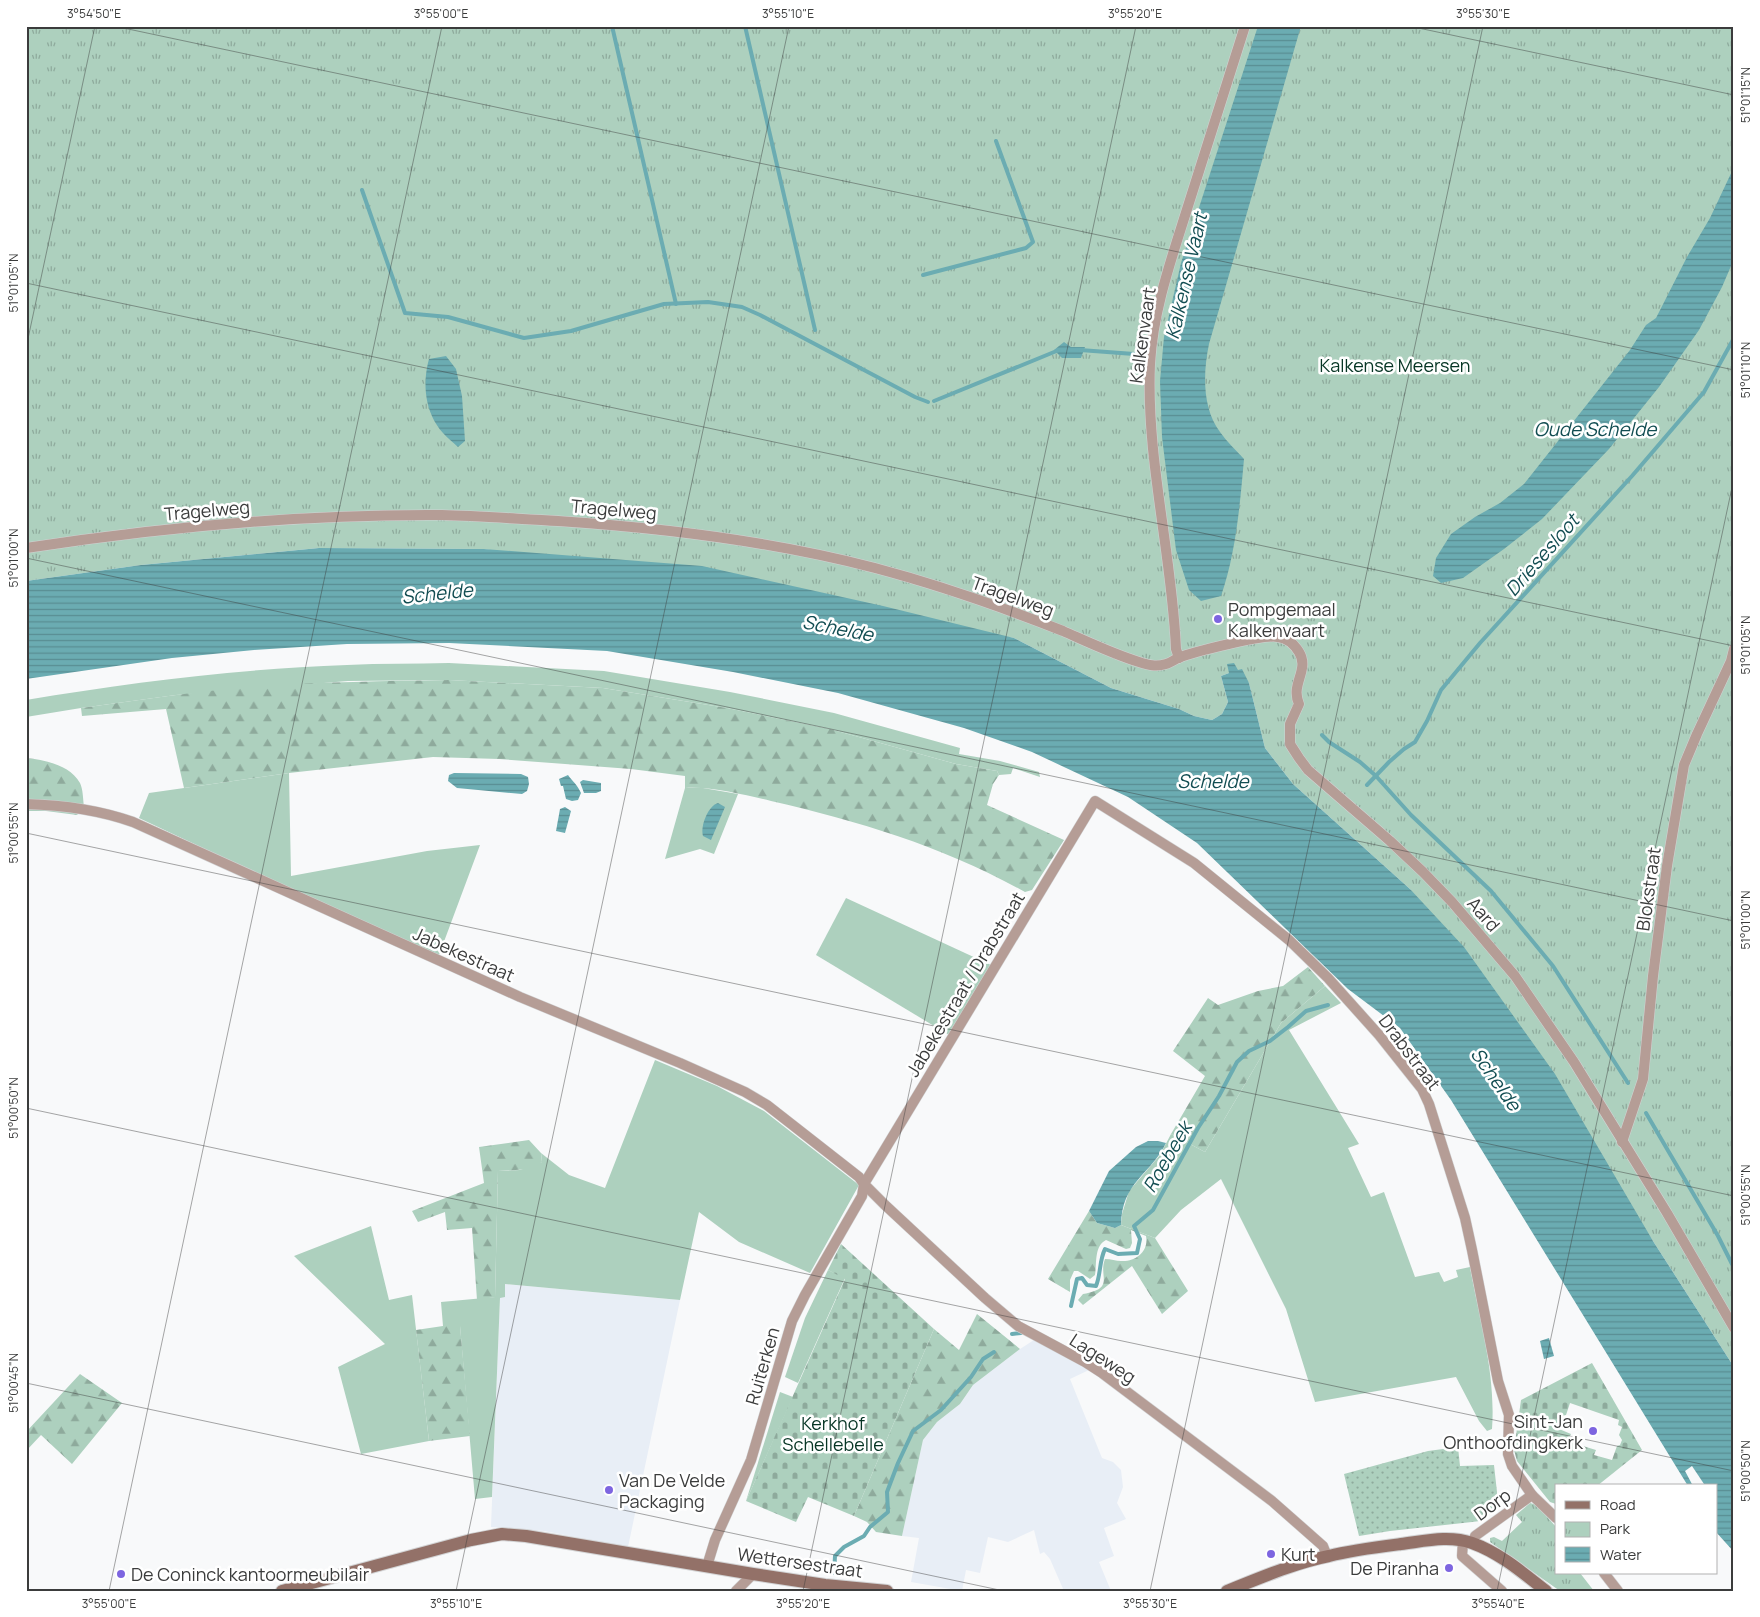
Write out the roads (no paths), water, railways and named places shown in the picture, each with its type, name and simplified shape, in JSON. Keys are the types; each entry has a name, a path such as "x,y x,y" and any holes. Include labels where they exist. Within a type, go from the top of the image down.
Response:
{"main road":[{"name":"Wettersestraat","path":"282,1591 471,1540 502,1534 526,1536 824,1585 887,1591"},
{"path":"1227,1591 1279,1571 1327,1556 1450,1538 1468,1542 1487,1550 1508,1562 1546,1591"}],"street":[{"name":"Kalkenvaart","path":"1179,658 1176,649 1151,436 1150,361 1156,319 1168,269 1245,26"},
{"name":"Tragelweg","path":"26,548 146,531 230,524 394,516 489,517 661,529 801,552 880,569 948,589 1062,631 1118,655 1153,666 1165,664 1179,658"},
{"name":"Aard","path":"1179,658 1267,636 1286,639 1298,650 1303,664 1295,694 1299,704 1290,724 1290,744 1298,758 1308,770 1390,840 1423,872 1494,949 1516,976 1574,1062 1734,1328"},
{"name":"Blokstraat","path":"1622,1142 1644,1079 1652,976 1684,765 1731,661 1734,649"},
{"name":"Jabekestraat / Drabstraat","path":"864,1184 1095,801"},
{"name":"Drabstraat","path":"1095,801 1194,864 1289,940 1373,1028 1422,1090 1429,1104 1468,1234 1498,1381 1509,1415 1508,1454 1512,1466 1532,1495"},
{"name":"Jabekestraat","path":"26,804 50,805 98,812 114,815 133,822 520,997 726,1082 767,1105 859,1176 864,1184"},
{"name":"Lageweg","path":"864,1184 985,1298 1018,1326 1085,1362 1212,1455 1272,1501 1323,1546 1327,1556"},
{"name":"Ruiterken","path":"707,1566 715,1540 751,1460 792,1321 862,1196 864,1184"},
{"name":"Dorp","path":"1502,1591 1462,1556 1468,1542 1532,1495 1555,1517"},
{"path":"736,1591 754,1574"},
{"path":"1605,1574 1618,1591"}],"water":[{"name":"Kalkense Vaart","path":"1258,26 1301,26 1207,355 1205,378 1210,412 1220,432 1244,459 1237,528 1226,580 1221,596 1201,601 1189,590 1176,550 1162,437 1160,381 1164,337 1181,263"},
{"name":"Oude Schelde","path":"1734,167 1734,259 1722,287 1699,330 1659,387 1609,449 1542,519 1463,578 1441,583 1433,576 1436,558 1451,534 1475,517 1500,503 1524,484 1630,350 1646,325 1656,318 1687,257 1710,218"},
{"path":"1064,342 1071,347 1085,347 1081,358 1062,358 1054,350"},
{"path":"446,356 456,369 462,396 465,441 458,447 437,425 432,417 427,398 426,378 429,359"},
{"name":"Schelde","path":"319,548 484,549 702,566 883,606 1014,638 1111,688 1179,709 1194,716 1212,720 1222,714 1228,702 1221,676 1229,673 1227,664 1234,663 1238,670 1242,669 1249,683 1265,748 1293,784 1410,889 1464,947 1555,1074 1653,1241 1734,1367 1734,1552 1718,1534 1718,1484 1687,1484 1451,1100 1400,1028 1348,989 1197,843 1128,797 1032,752 964,728 838,693 733,672 607,651 449,643 347,644 172,658 26,679 26,581 141,565"},
{"path":"454,773 521,774 528,777 529,784 527,791 522,794 457,788 448,781 449,775"},
{"path":"568,775 581,793 578,800 566,799 559,779"},
{"path":"583,780 601,783 601,791 584,793 580,782"},
{"path":"718,803 725,807 711,840 703,836 702,832 708,812"},
{"path":"565,807 571,811 565,833 556,831 560,809"},
{"path":"1148,1141 1166,1143 1160,1154 1131,1188 1126,1198 1121,1225 1115,1228 1097,1223 1089,1211 1109,1171 1136,1147"},
{"path":"1549,1338 1554,1356 1544,1359 1540,1341"}],"waterway":[{"path":"612,26 676,304"},
{"path":"745,26 815,330"},
{"path":"923,275 1026,248 1033,242 996,141"},
{"path":"362,190 405,313 448,317 524,338 571,331 664,304 708,302 742,307 928,402"},
{"name":"Driesesloot","path":"1367,785 1389,762 1415,742 1441,690 1480,643 1632,476 1704,392 1734,338"},
{"path":"934,401 1059,350"},
{"path":"1080,350 1134,354"},
{"path":"1322,735 1376,776 1411,815 1491,891 1553,966 1628,1083"},
{"name":"Roebeek","path":"1071,1306 1077,1279 1082,1278 1087,1285 1096,1286 1105,1249 1118,1254 1137,1253 1140,1239 1134,1226 1153,1210 1237,1062 1249,1051 1270,1041 1306,1011 1328,1005"},
{"path":"1646,1113 1718,1236 1734,1268"},
{"name":"Roebeek","path":"1012,1334 1021,1333"},
{"name":"Roebeek","path":"834,1573 835,1556 844,1547 864,1536 870,1527 888,1512 887,1492 913,1431 941,1410 971,1377 983,1359 994,1352"}],"place":[{"name":"Pompgemaal Kalkenvaart","path":"1218,619"},
{"name":"Sint-Jan Onthoofdingkerk","path":"1593,1431"},
{"name":"Van De Velde Packaging","path":"609,1490"},
{"name":"Kurt","path":"1271,1554"},
{"name":"De Piranha","path":"1449,1568"},
{"name":"De Coninck kantoormeubilair","path":"121,1574"}],"park label":[{"name":"Kalkense Meersen","path":"1395,365"},
{"name":"Kerkhof Schellebelle","path":"833,1434"}]}
